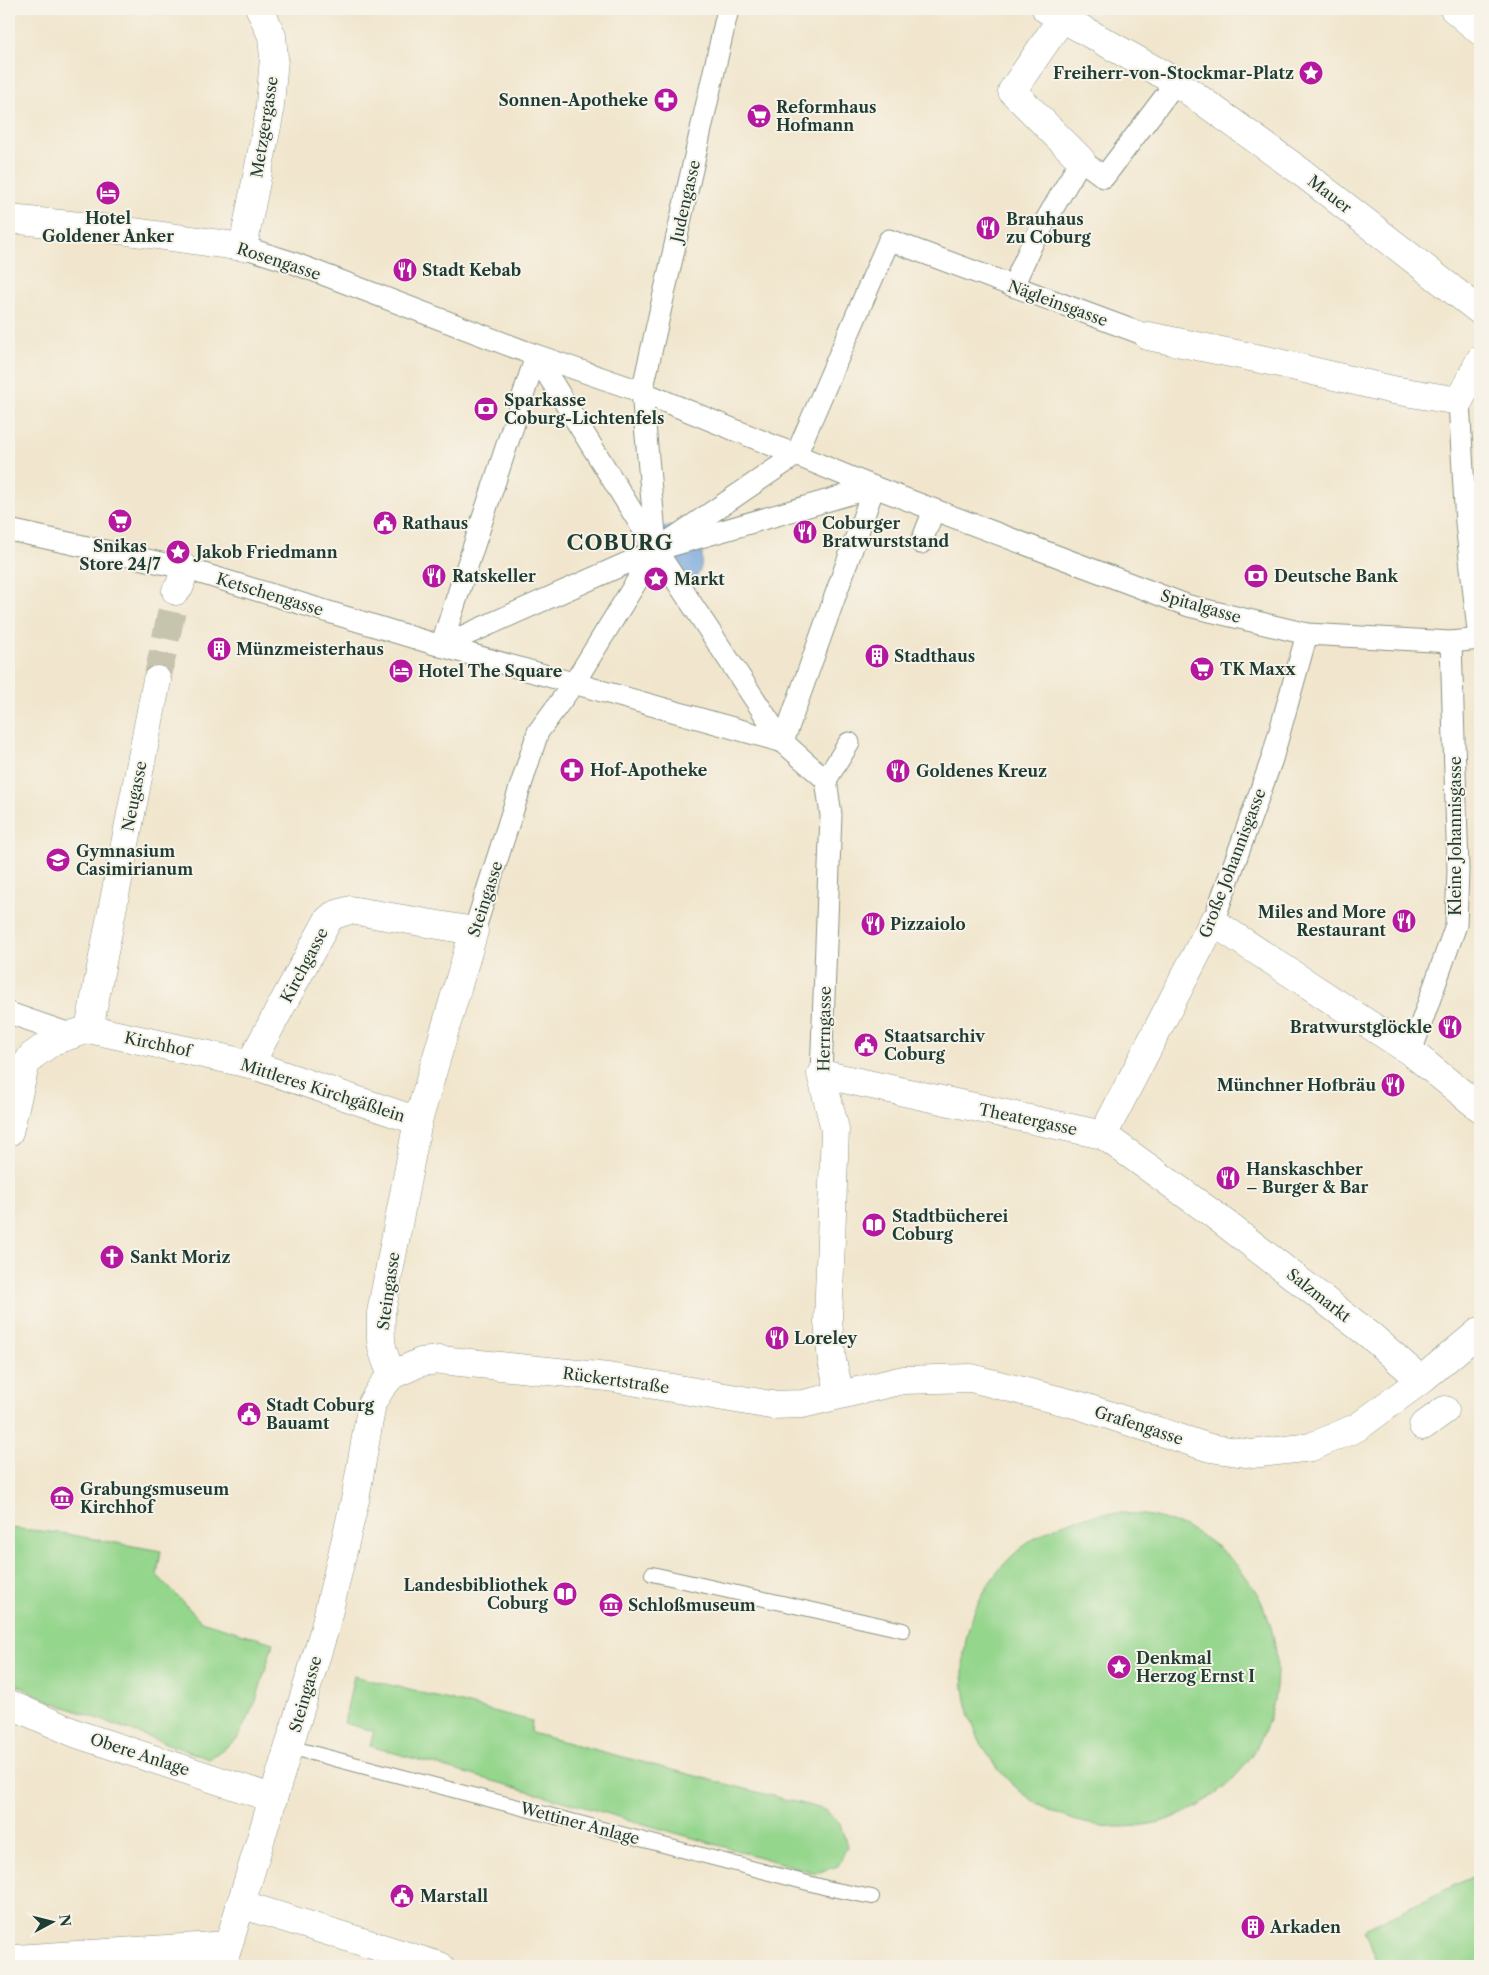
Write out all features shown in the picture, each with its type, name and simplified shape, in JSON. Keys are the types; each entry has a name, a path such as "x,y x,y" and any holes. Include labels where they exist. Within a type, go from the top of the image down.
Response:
{"street":[{"name":"Metzgergasse","path":"243,247 269,116 274,58 272,36 260,9"},
{"name":"Judengasse","path":"642,392 728,9"},
{"path":"1454,9 1480,31"},
{"path":"1054,13 1012,91 1081,160 1104,177 1176,82"},
{"name":"Mauer","path":"1054,13 1176,82 1300,171 1480,311"},
{"path":"1013,286 1032,244 1081,160"},
{"name":"Rosengasse","path":"9,219 120,230 243,247 291,262 536,356"},
{"name":"Nägleinsgasse","path":"796,454 889,240 1148,336 1275,362 1393,390 1459,401"},
{"path":"536,356 642,392 874,487"},
{"path":"536,356 656,550 783,742 826,780 850,744"},
{"path":"441,646 536,356"},
{"path":"1480,360 1459,401 1466,523 1480,639"},
{"path":"642,392 656,550"},
{"path":"574,683 656,550 796,454"},
{"path":"441,646 656,550 874,487"},
{"path":"783,742 874,487"},
{"name":"Spitalgasse","path":"874,487 1189,606 1307,634 1451,642 1480,639"},
{"path":"921,543 934,510"},
{"name":"Ketschengasse","path":"9,530 180,580 441,646"},
{"name":"Große Johannisgasse","path":"1103,1135 1213,922 1272,759 1307,634"},
{"name":"Kleine Johannisgasse","path":"1411,1052 1456,925 1458,870 1451,642"},
{"path":"441,646 783,742"},
{"name":"Neugasse","path":"79,1032 157,680"},
{"name":"Steingasse","path":"225,1956 324,1631 355,1500 372,1403 392,1375 382,1354 380,1343 381,1313 418,1121 474,931 538,732 574,683"},
{"name":"Herrngasse","path":"826,780 831,815 821,1074 835,1129 828,1322 832,1361 840,1394"},
{"name":"Kirchgasse","path":"239,1062 328,920 334,915 350,910 474,931"},
{"path":"1213,922 1411,1052 1480,1108"},
{"path":"9,1013 79,1032"},
{"path":"9,1132 25,1066 32,1056 53,1041 79,1032"},
{"name":"Kirchhof","path":"79,1032 239,1062"},
{"name":"Mittleres Kirchgäßlein","path":"239,1062 418,1121"},
{"name":"Theatergasse","path":"821,1074 1103,1135 1214,1214"},
{"name":"Salzmarkt","path":"1214,1214 1371,1336 1421,1380"},
{"name":"Grafengasse","path":"840,1394 903,1380 971,1378 1078,1405 1210,1448 1252,1454 1312,1447 1358,1427 1421,1380 1480,1330"},
{"name":"Rückertstraße","path":"392,1375 421,1362 440,1360 608,1377 771,1405 803,1404 840,1394"},
{"path":"1423,1426 1444,1410"},
{"name":"Obere Anlage","path":"9,1704 77,1734 272,1798"},
{"path":"240,1904 440,1966"},
{"path":"12,1957 225,1956"}],"lane":[{"path":"652,1574 903,1630"},
{"name":"Wettiner Anlage","path":"289,1747 827,1888 872,1897"}],"green space":[{"path":"1120,1513 1151,1516 1194,1531 1220,1548 1242,1570 1259,1596 1270,1624 1274,1639 1277,1670 1274,1701 1259,1744 1242,1770 1220,1792 1194,1809 1166,1820 1151,1824 1120,1827 1089,1824 1046,1809 1020,1792 998,1770 981,1744 970,1716 966,1701 963,1670 966,1639 981,1596 998,1570 1020,1548 1046,1531 1074,1520 1089,1516"},
{"path":"9,1528 61,1533 161,1551 157,1575 201,1621 273,1643 256,1701 237,1739 209,1759 52,1702 9,1681"},
{"path":"354,1676 532,1721 531,1733 826,1810 840,1824 847,1846 838,1866 816,1873 370,1746 374,1731 344,1723"},
{"path":"1480,1873 1480,1966 1378,1966 1365,1929"}],"water":[{"path":"669,526 684,531 702,548 700,571 690,583 682,587 666,587 650,580 659,528"}],"tunnel":[{"path":"157,680 176,591"}],"place":[{"name":"Freiherr-von-Stockmar-Platz","path":"1311,73"},
{"name":"Sonnen-Apotheke","path":"666,100"},
{"name":"Reformhaus Hofmann","path":"759,116"},
{"name":"Hotel Goldener Anker","path":"108,193"},
{"name":"Brauhaus zu Coburg","path":"988,228"},
{"name":"Stadt Kebab","path":"405,270"},
{"name":"Sparkasse Coburg-Lichtenfels","path":"486,409"},
{"name":"Snikas Store 24/7","path":"120,521"},
{"name":"Rathaus","path":"385,523"},
{"name":"Coburger Bratwurststand","path":"805,532"},
{"name":"Jakob Friedmann","path":"178,552"},
{"name":"Ratskeller","path":"434,576"},
{"name":"Deutsche Bank","path":"1256,576"},
{"name":"Markt","path":"656,579"},
{"name":"Münzmeisterhaus","path":"219,649"},
{"name":"Stadthaus","path":"877,656"},
{"name":"TK Maxx","path":"1202,669"},
{"name":"Hotel The Square","path":"401,671"},
{"name":"Hof-Apotheke","path":"572,770"},
{"name":"Goldenes Kreuz","path":"898,771"},
{"name":"Gymnasium Casimirianum","path":"58,860"},
{"name":"Miles and More Restaurant","path":"1404,921"},
{"name":"Pizzaiolo","path":"873,924"},
{"name":"Bratwurstglöckle","path":"1450,1027"},
{"name":"Staatsarchiv Coburg","path":"866,1045"},
{"name":"Münchner Hofbräu","path":"1393,1085"},
{"name":"Hanskaschber – Burger & Bar","path":"1228,1178"},
{"name":"Stadtbücherei Coburg","path":"874,1225"},
{"name":"Sankt Moriz","path":"112,1257"},
{"name":"Loreley","path":"777,1338"},
{"name":"Stadt Coburg Bauamt","path":"249,1414"},
{"name":"Grabungsmuseum Kirchhof","path":"62,1498"},
{"name":"Landesbibliothek Coburg","path":"565,1594"},
{"name":"Schloßmuseum","path":"611,1605"},
{"name":"Denkmal Herzog Ernst I","path":"1119,1667"},
{"name":"Marstall","path":"402,1896"},
{"name":"Arkaden","path":"1253,1927"}],"district":[{"name":"COBURG","path":"620,542"}]}
